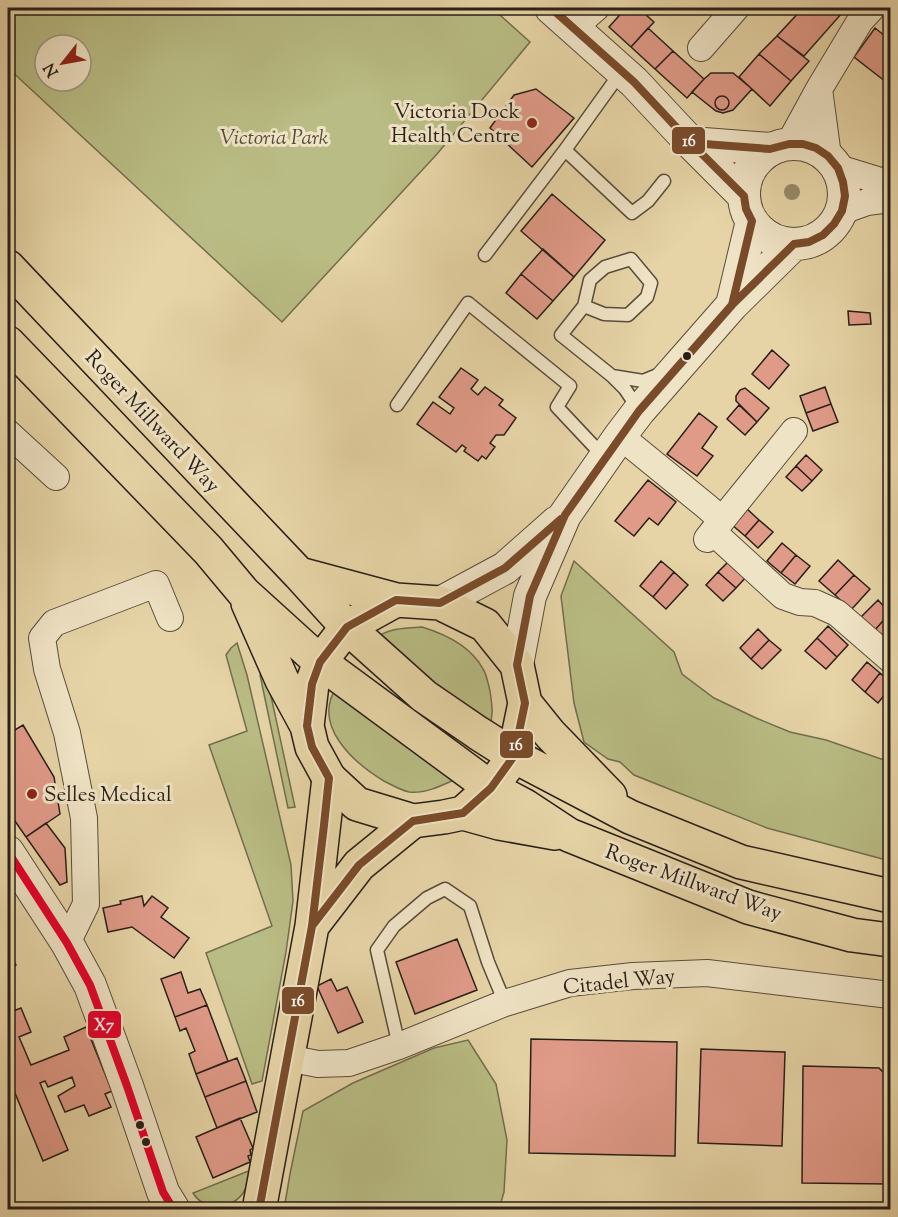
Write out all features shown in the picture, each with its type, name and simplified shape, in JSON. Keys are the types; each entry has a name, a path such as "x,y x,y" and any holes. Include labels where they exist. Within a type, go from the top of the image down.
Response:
{"main road":[{"name":"Roger Millward Way","path":"8,267 347,627 424,696 514,756 630,817 741,862 891,896"},
{"name":"Roger Millward Way","path":"8,343 208,550 244,593 320,662 491,788 525,806 569,835 748,907 852,935 891,940"},
{"path":"299,574 396,600 440,603 486,625 517,664 525,702 514,756 491,788 463,813 413,821 357,804 329,778 312,747 307,726 312,684 320,662 347,627 396,600"},
{"name":"Roger Millward Way","path":"244,593 282,680 307,726"},
{"name":"Roger Millward Way","path":"525,702 550,734 630,817"},
{"path":"259,1209 312,926 329,778"},
{"name":"Roger Millward Way","path":"463,813 499,823 569,835"},
{"path":"312,926 359,865 413,821"}],"street":[{"path":"701,48 734,8"},
{"path":"732,305 748,209 745,182 750,169 759,158 779,146 819,89 860,21 872,8"},
{"path":"574,14 622,71 691,143 748,209 763,233 778,241 794,244 809,242 823,235 842,211 845,196 843,182 833,162 819,89"},
{"path":"691,143 779,146 803,144 816,148 833,162 891,184"},
{"path":"842,211 867,202 891,199"},
{"path":"517,664 530,596 565,515 639,411 732,305 794,244"},
{"path":"714,531 794,431"},
{"path":"8,433 56,477"},
{"path":"613,447 706,506 714,531 783,596 800,602 815,603 837,613 891,659"},
{"path":"440,603 505,568 565,515"},
{"path":"67,943 86,904 84,818 67,733 47,669 42,638 54,623 156,584 170,618"},
{"path":"8,852 67,943 90,985 163,1192 174,1209"},
{"name":"Citadel Way","path":"287,1058 318,1064 349,1063 505,1004 570,983 633,976 706,973 891,995"}],"lane":[{"path":"485,255 622,71"},
{"path":"565,150 632,213 648,201 664,181"},
{"path":"584,306 604,314 628,315 647,297 651,283 631,259 605,267 590,280 584,306 561,335 612,376 625,389 639,411"},
{"path":"397,405 468,303 570,386 556,407 613,447"},
{"path":"612,376 644,381 683,361"},
{"path":"399,1046 377,950 394,926 427,898 445,889 470,906 488,962 505,1004"}],"green space":[{"name":"Victoria Park","path":"8,8 492,8 530,42 437,154 282,322 35,93 93,93 93,33 33,33 33,91 8,68"},
{"path":"574,561 674,652 682,674 714,698 790,732 826,740 890,762 890,861 767,828 634,775 620,762 608,759 584,742 574,703 561,596"},
{"path":"422,627 457,642 478,661 486,674 490,691 492,714 489,728 373,639 403,628"},
{"path":"237,643 247,675 291,865 293,901 262,1081 252,1084 206,953 272,926 209,745 247,731 226,655"},
{"path":"266,673 295,807 288,808 260,675"},
{"path":"336,688 454,780 426,791 409,792 384,781 360,764 349,754 333,729 329,716 330,702"},
{"path":"468,1040 496,1084 507,1140 504,1192 499,1209 284,1209 303,1111 353,1083 434,1048"},
{"path":"251,1170 245,1190 232,1203 210,1205 198,1199 193,1193"}],"building":[{"path":"626,8 636,11 638,8 654,22 631,47 609,27"},
{"path":"803,8 837,8 843,12 804,56 777,36"},
{"path":"648,28 673,51 655,69 631,47"},
{"path":"875,28 890,40 890,85 854,57"},
{"path":"777,36 809,61 791,81 759,54"},
{"path":"673,51 704,79 687,98 655,69"},
{"path":"759,54 791,81 770,106 739,77"},
{"path":"711,73 733,73 752,89 733,110 723,113 716,111 692,92"},
{"name":"Victoria Dock Health Centre","path":"536,89 574,118 532,167 490,128 514,95"},
{"path":"719,96 725,96 729,103 725,110 719,110 715,106 715,100"},
{"path":"552,194 605,240 574,277 521,231"},
{"path":"543,249 574,277 553,301 521,274"},
{"path":"521,274 553,301 537,319 506,293"},
{"path":"848,311 870,313 871,324 849,325"},
{"path":"772,350 789,365 769,389 752,374"},
{"path":"461,368 478,380 471,389 478,395 485,387 503,400 499,405 516,418 504,435 496,435 490,443 495,447 486,459 482,456 478,461 464,451 466,448 462,445 456,452 417,424 433,402 450,414 454,408 439,397"},
{"path":"825,387 831,404 806,413 800,396"},
{"path":"745,388 769,408 757,422 736,401 740,390"},
{"path":"831,404 838,422 813,431 806,413"},
{"path":"739,405 757,422 745,435 727,419"},
{"path":"699,413 717,427 702,448 713,456 697,476 667,454"},
{"path":"806,455 822,470 812,481 796,466"},
{"path":"796,466 812,481 802,491 786,477"},
{"path":"648,480 676,502 658,525 649,518 634,536 615,521"},
{"path":"746,508 759,520 745,536 731,524"},
{"path":"759,520 773,532 758,548 745,536"},
{"path":"782,543 796,555 781,573 767,561"},
{"path":"796,555 810,566 795,584 781,573"},
{"path":"731,559 748,575 736,588 718,572"},
{"path":"838,560 854,575 835,595 819,581"},
{"path":"661,561 674,572 653,597 640,586"},
{"path":"674,572 688,585 666,609 653,597"},
{"path":"718,572 736,588 723,601 706,585"},
{"path":"854,575 870,589 851,610 835,595"},
{"path":"878,600 890,613 874,631 860,618"},
{"path":"890,613 890,640 887,644 874,631"},
{"path":"828,626 848,645 837,657 817,638"},
{"path":"758,629 769,640 751,659 740,648"},
{"path":"817,638 837,657 826,669 805,651"},
{"path":"769,640 781,650 762,669 751,659"},
{"path":"867,662 880,673 865,692 852,680"},
{"path":"880,673 890,682 890,688 878,703 865,692"},
{"name":"Selles Medical","path":"23,725 54,777 60,814 26,837 8,811 8,734"},
{"path":"46,823 65,848 67,882 60,885 26,837"},
{"path":"142,896 144,906 152,896 168,908 161,917 189,938 174,958 132,927 108,932 103,908"},
{"path":"457,939 477,990 415,1014 396,962"},
{"path":"8,950 16,965 8,971"},
{"path":"181,972 188,993 200,989 207,1005 175,1017 161,979"},
{"path":"331,979 337,991 347,987 363,1022 338,1033 317,986"},
{"path":"207,1005 228,1061 196,1074 189,1054 195,1051 186,1028 180,1031 175,1017"},
{"path":"21,1008 31,1032 19,1037 31,1065 69,1050 64,1037 86,1027 112,1091 105,1094 111,1107 89,1116 84,1105 65,1112 58,1096 75,1086 72,1077 48,1087 45,1081 40,1083 68,1150 43,1161 8,1076 8,1013"},
{"path":"531,1039 677,1042 675,1156 529,1153"},
{"path":"701,1049 785,1052 782,1146 698,1143"},
{"path":"237,1058 246,1081 205,1097 196,1074"},
{"path":"803,1066 879,1068 890,1079 890,1184 802,1183"},
{"path":"246,1081 257,1112 217,1128 205,1097"},
{"path":"240,1118 253,1148 250,1150 251,1155 248,1156 250,1162 213,1178 196,1137"}],"transit line":[{"name":"16","path":"551,8 634,82 744,196 746,209 752,221 732,305"},
{"name":"16","path":"312,926 359,865 413,821 463,813 491,788 514,756 525,703 517,665 530,596 565,515 639,411 732,305 794,244 809,242 823,235 842,211 845,196 838,168 828,156 816,148 803,144 789,144 770,149 691,143"},
{"name":"16","path":"259,1210 312,926 324,825 329,778 312,747 307,726 312,684 320,662 347,627 396,600 440,603 505,568 561,519"},
{"name":"X7","path":"8,852 67,943 90,985 163,1192 174,1210"}],"place":[{"name":"Victoria Dock Health Centre","path":"532,123"},
{"name":"Selles Medical","path":"32,794"}]}
